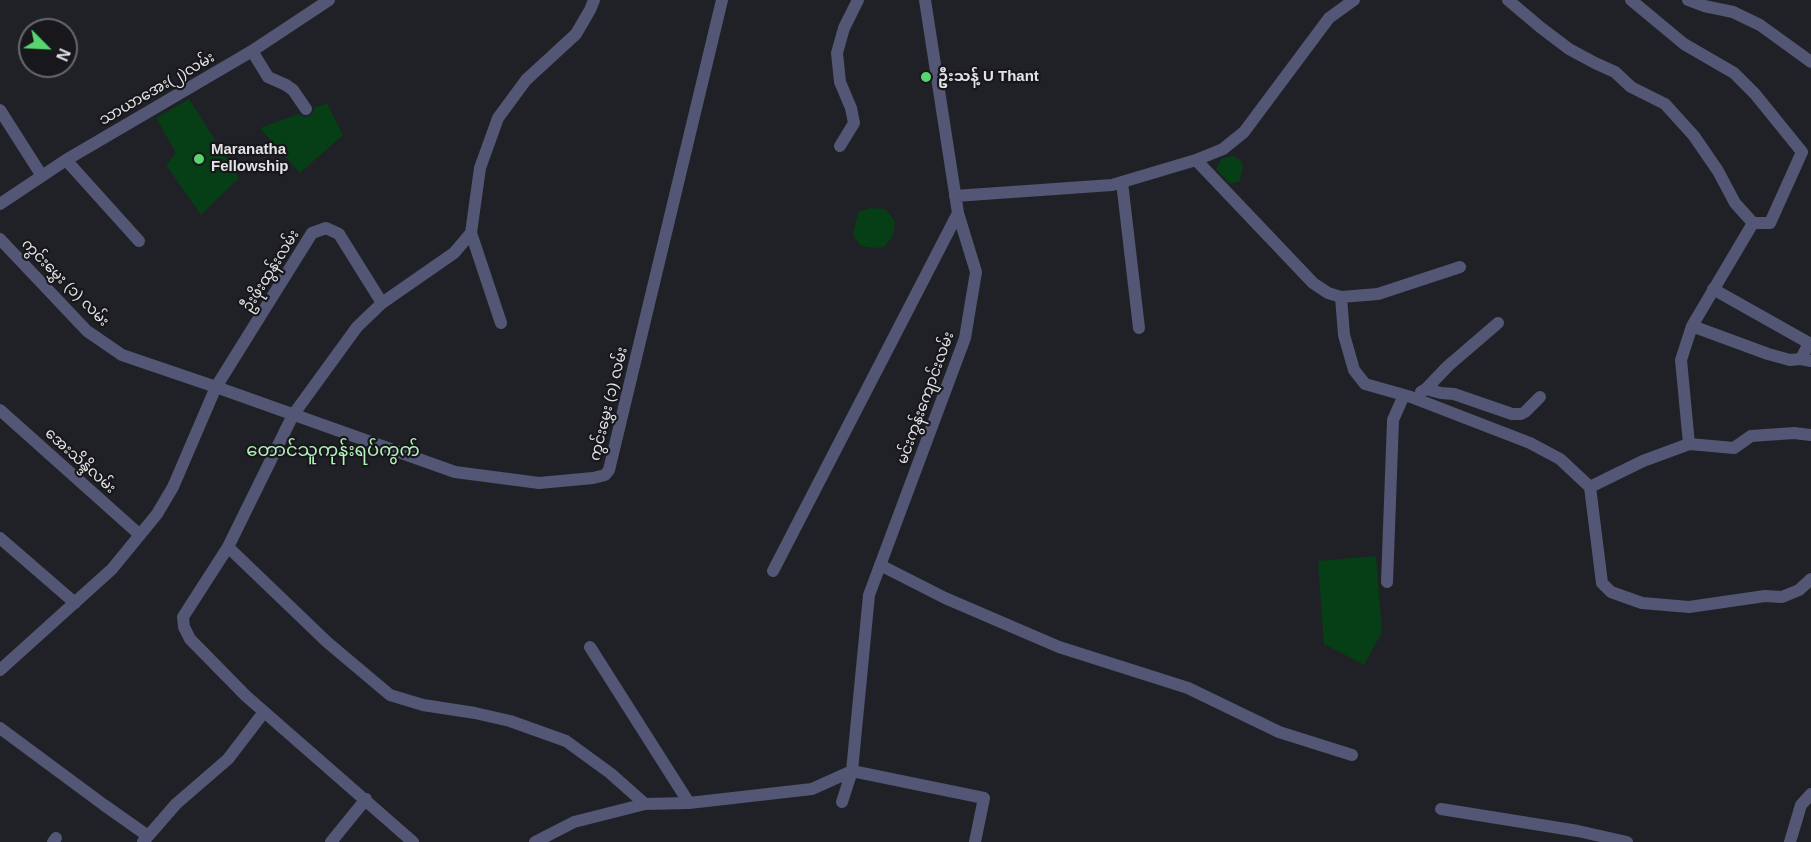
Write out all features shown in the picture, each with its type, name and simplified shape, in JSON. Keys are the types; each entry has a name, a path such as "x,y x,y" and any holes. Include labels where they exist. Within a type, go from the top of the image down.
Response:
{"street":[{"name":"သာယာအေး(၂)လမ်း","path":"0,204 66,160 252,51 329,0"},
{"path":"501,323 471,233 480,168 498,118 526,81 576,34 594,0"},
{"name":"ကွင်းမွှေး (၁) လမ်း","path":"0,239 87,331 122,355 455,472 539,483 605,475 609,470 722,0"},
{"path":"840,146 854,123 851,108 840,82 837,53 844,28 858,0"},
{"name":"မင်းကွန်းကျောင်းလမ်း","path":"842,802 852,771 869,595 965,338 976,272 958,213 925,0"},
{"path":"955,196 1112,185 1196,160 1223,149 1244,132 1329,18 1354,0"},
{"path":"1509,0 1569,49 1615,72 1631,87 1665,104 1694,136 1718,171 1735,203 1753,223"},
{"path":"1630,0 1684,44 1734,73 1755,94 1802,152 1770,222 1753,223"},
{"path":"1688,0 1733,12 1760,25 1811,62"},
{"path":"252,51 268,77 294,90 306,109"},
{"path":"0,110 42,176"},
{"path":"1792,139 1811,145"},
{"path":"66,160 139,241"},
{"path":"1196,160 1313,283 1328,293 1341,297 1378,294 1460,267"},
{"path":"1122,182 1139,328"},
{"path":"773,571 958,213"},
{"path":"1689,444 1681,360 1692,326 1753,223"},
{"name":"ဦးဖိုးထွန်းလမ်း","path":"0,670 112,569 157,514 173,487 216,387 312,233 326,228 339,234 382,303"},
{"path":"413,842 246,696 190,639 184,627 183,617 228,547 293,415 357,327 382,303 454,253 471,233"},
{"path":"1692,326 1768,354 1790,360 1806,360 1809,344 1713,289"},
{"path":"1341,297 1344,335 1354,370 1365,384 1408,396 1530,443 1560,459 1590,487 1602,583 1611,592 1642,603 1689,607 1765,596 1782,597 1799,590 1811,579"},
{"path":"1387,582 1393,420 1408,396 1426,389 1448,366 1498,323"},
{"path":"1426,389 1454,394 1512,414 1525,412 1540,397"},
{"name":"အေးသိန္ဒိလမ်း","path":"0,410 140,536"},
{"path":"1590,487 1643,461 1689,444 1734,448 1751,436 1794,433 1811,435"},
{"path":"0,538 75,603"},
{"path":"228,547 327,642 390,695 423,705 510,721 566,741 610,773 645,804"},
{"path":"880,565 945,598 1059,647 1188,688 1279,732 1352,755"},
{"path":"590,647 689,803"},
{"path":"0,728 104,805 145,839 176,804 228,759 264,712"},
{"path":"535,842 574,822 645,804 689,803 812,789 852,771 984,798 975,842"},
{"path":"1790,842 1801,805 1811,794"},
{"path":"331,842 366,799"},
{"path":"1441,809 1578,831 1626,842"}],"building":[{"name":"Maranatha Fellowship","path":"189,99 239,178 201,215 166,165 176,153 156,118"},
{"path":"327,103 343,135 300,173 260,128 299,114 303,117 310,116 314,108"},
{"path":"1234,156 1241,161 1243,166 1240,181 1230,184 1216,169 1222,158"},
{"path":"871,208 885,209 895,221 893,236 884,247 861,246 853,235 858,212"},
{"path":"1376,556 1382,632 1364,665 1324,644 1318,561"}],"place":[{"name":"ဦးသန့် U Thant","path":"926,77"},
{"name":"Maranatha Fellowship","path":"199,159"}],"district":[{"name":"တောင်သူကုန်းရပ်ကွက်","path":"333,451"}]}
